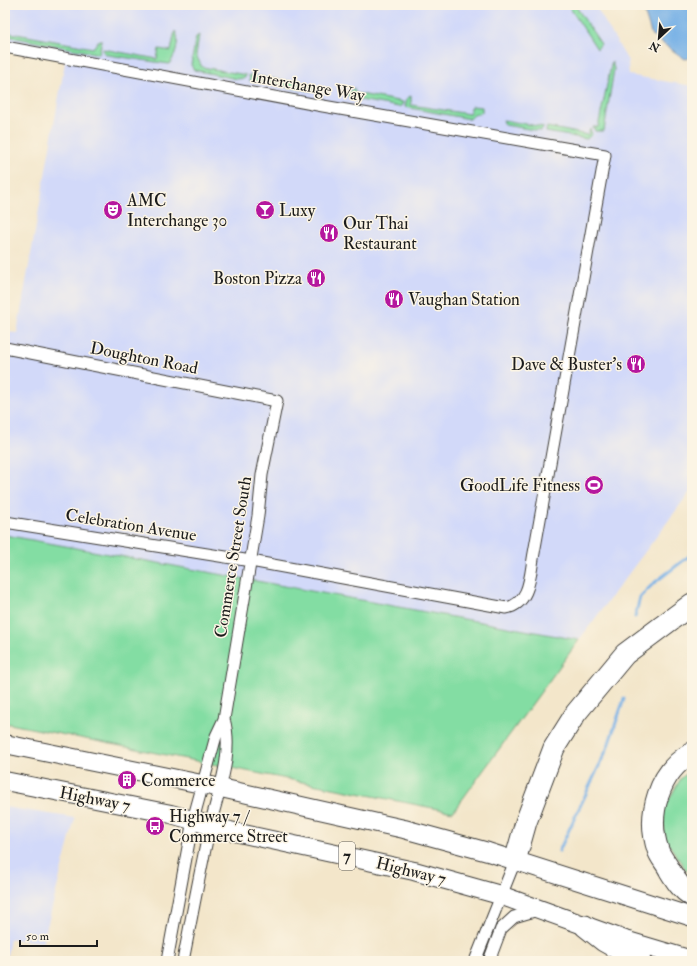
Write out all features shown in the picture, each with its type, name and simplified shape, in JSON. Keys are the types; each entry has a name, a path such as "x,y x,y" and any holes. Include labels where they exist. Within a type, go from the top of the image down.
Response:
{"highway":[{"path":"515,861 526,822 554,748 576,713 625,654 692,604"},
{"path":"692,753 685,757 665,778 656,799 654,820 658,850 681,889 692,896"},
{"path":"585,926 604,941 640,961"}],"main road":[{"name":"Highway 7","path":"5,744 221,788 404,829 515,861 692,917"},
{"name":"Highway 7","path":"5,781 193,820 414,871 500,895 585,926 692,960"}],"street":[{"name":"Interchange Way","path":"5,47 323,106 605,155"},
{"name":"Celebration Avenue","path":"5,522 251,561 506,608 520,603 526,593 534,553 605,155"},
{"name":"Doughton Road","path":"5,348 277,401"},
{"name":"Commerce Street South","path":"167,961 193,820 216,736 224,719 251,561 262,475 277,401"},
{"name":"Commerce Street South","path":"183,961 210,825 221,788 228,733 224,719"},
{"path":"475,961 500,895 515,861"},
{"path":"489,961 501,929 514,917 540,910"}],"shaded area":[{"path":"5,5 595,5 628,61 629,75 692,86 692,489 579,640 5,535 5,332 17,333 67,51 5,40"},
{"path":"5,807 75,818 43,942 10,939 6,961 5,961"}],"green space":[{"path":"568,5 575,5 601,44 597,49"},
{"path":"175,31 177,34 177,43 173,57 169,64 108,55 103,52 103,49 157,59 159,49 171,51"},
{"path":"5,32 93,48 99,40 102,40 99,54 16,38 5,35"},
{"path":"199,35 196,55 202,67 246,75 245,78 237,79 194,70 191,65 196,37"},
{"path":"612,61 614,69 604,131 595,131 593,127 598,127"},
{"path":"249,75 314,85 316,87 313,91 250,81"},
{"path":"354,88 355,93 403,102 399,107 349,98 347,93"},
{"path":"411,96 411,105 469,114 472,106 482,107 482,112 474,115 470,119 405,107 407,98"},
{"path":"503,120 543,127 543,129 540,131 505,125"},
{"path":"547,127 588,135 590,129 592,134 587,139 546,132"},
{"path":"5,535 579,640 453,812 5,723"},
{"path":"692,770 692,873 686,870 665,839 663,810 681,778"}],"water":[{"path":"642,5 692,5 692,58 685,59 652,36"}],"waterway":[{"path":"635,617 640,597 654,583 692,554"},
{"path":"559,851 607,749 624,699"}],"place":[{"name":"AMC Interchange 30","path":"113,210"},
{"name":"Luxy","path":"265,210"},
{"name":"Our Thai Restaurant","path":"329,233"},
{"name":"Boston Pizza","path":"316,278"},
{"name":"Vaughan Station","path":"394,299"},
{"name":"Dave & Buster's","path":"636,364"},
{"name":"GoodLife Fitness","path":"594,485"},
{"name":"Commerce","path":"127,780"},
{"name":"Highway 7 / Commerce Street","path":"155,826"}]}
